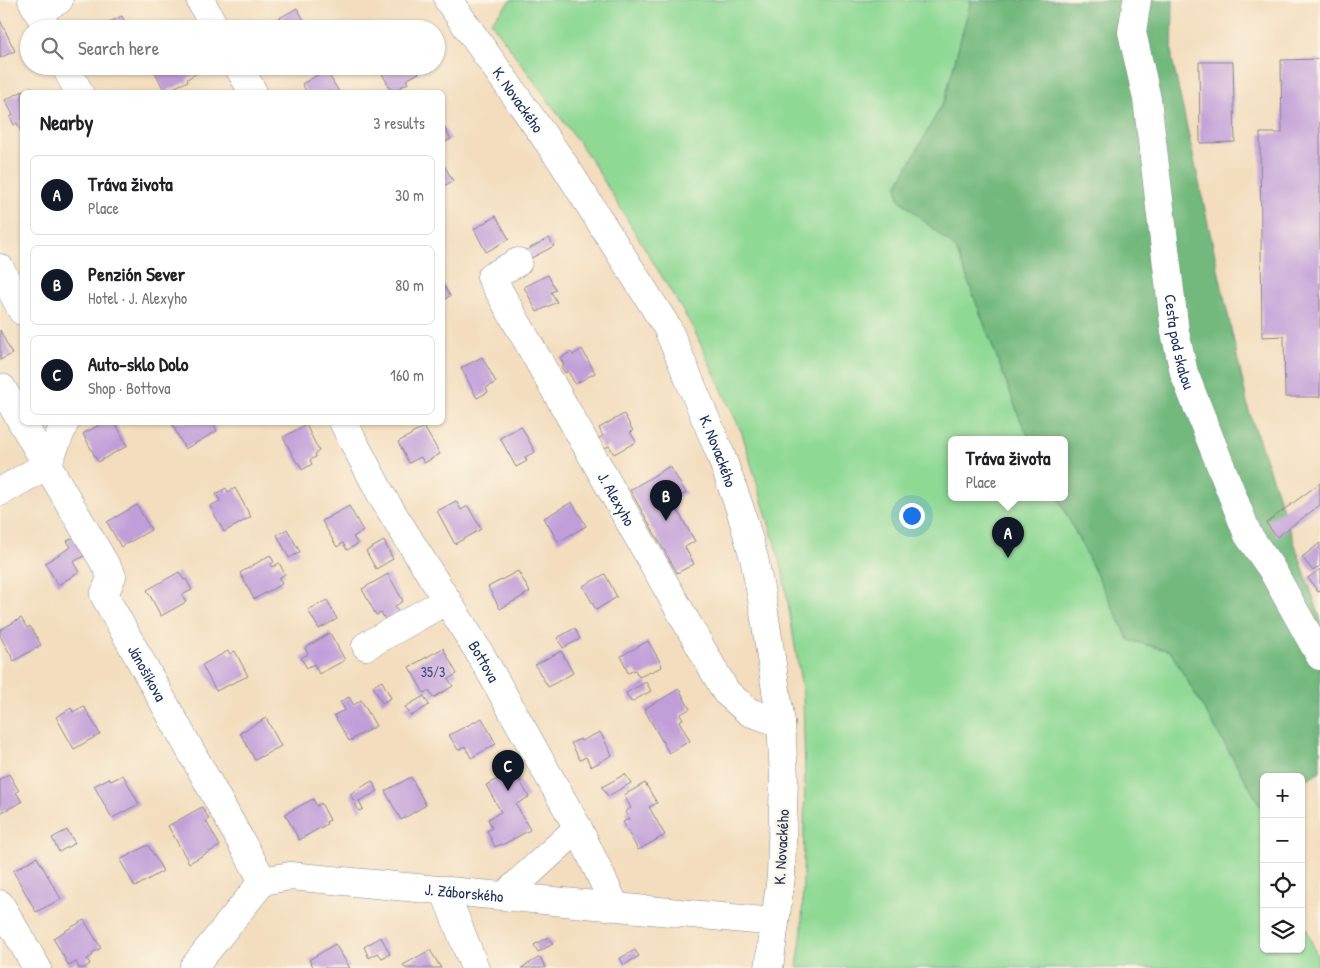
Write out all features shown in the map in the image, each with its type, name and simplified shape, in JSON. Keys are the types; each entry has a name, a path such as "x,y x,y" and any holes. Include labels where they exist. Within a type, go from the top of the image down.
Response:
{"street":[{"name":"K. Novackého","path":"449,0 563,163 667,327 720,453 740,509 754,558 762,599 781,723 784,777 781,876 769,968"},
{"name":"Cesta pod skalou","path":"1137,0 1132,32 1147,100 1174,332 1184,374 1248,535 1271,568 1320,656"},
{"path":"201,2 211,20"},
{"path":"70,75 78,90"},
{"path":"243,75 252,90"},
{"name":"J. Alexyho","path":"518,262 491,277 726,692 749,712 781,723"},
{"path":"0,268 20,307"},
{"name":"Jánošíkova","path":"0,389 2,388 20,419"},
{"name":"Jánošíkova","path":"24,425 112,576 104,596 262,881"},
{"path":"0,492 47,465 64,425"},
{"name":"Bottova","path":"345,425 383,498 482,657 578,828 615,906"},
{"path":"366,646 447,600"},
{"path":"504,896 578,828"},
{"name":"J. Záborského","path":"262,881 290,876 775,922"},
{"path":"193,968 262,881"},
{"path":"444,890 475,968"},
{"path":"0,904 37,968"}],"green space":[{"path":"511,0 971,0 945,99 897,187 899,199 956,249 1020,419 1028,436 948,436 948,501 1060,501 1129,640 1170,651 1260,805 1260,953 1305,953 1305,925 1317,956 1318,968 797,968 802,929 805,778 803,695 782,568 742,433 693,328 590,158 491,22"},
{"path":"971,0 1173,0 1172,59 1249,411 1320,617 1320,771 1305,780 1305,773 1260,773 1260,805 1170,651 1129,640 1060,501 1068,501 1068,436 1028,436 1020,419 956,249 899,199 897,186 945,99"}],"building":[{"path":"297,8 304,20 276,20"},
{"path":"122,16 124,20 114,20"},
{"path":"0,20 15,51 0,58"},
{"path":"1320,59 1320,397 1285,397 1284,336 1262,337 1260,133 1282,133 1281,60"},
{"path":"1199,62 1233,62 1235,142 1200,143"},
{"path":"156,75 194,75 187,79 188,81 169,90 164,90"},
{"path":"317,75 329,75 338,90 306,90 302,84"},
{"path":"383,75 415,75 406,80 408,83 396,90 391,90"},
{"path":"20,92 20,130 17,123 14,125 10,117 13,115 5,100"},
{"path":"445,129 451,139 445,142"},
{"path":"445,167 453,181 445,185"},
{"path":"496,216 509,239 486,252 474,229"},
{"path":"549,238 554,246 524,262 519,254"},
{"path":"548,275 556,290 551,292 557,302 537,312 524,287"},
{"path":"445,287 450,296 445,299"},
{"path":"0,330 12,354 0,360"},
{"path":"582,349 595,373 575,384 568,371 565,373 561,367 564,365 560,358 571,352 573,355"},
{"path":"482,357 496,382 486,388 488,392 477,398 461,368"},
{"path":"624,414 633,431 630,432 636,442 614,454 609,446 603,449 597,439 603,436 599,428"},
{"path":"100,425 116,425 127,446 98,462 83,434"},
{"path":"173,425 214,425 217,431 185,449"},
{"path":"306,425 319,451 315,454 316,457 310,460 312,464 302,470 283,437"},
{"path":"521,426 535,452 525,457 527,461 516,467 500,438"},
{"path":"424,427 440,454 424,463 421,457 409,463 398,442"},
{"path":"670,466 686,493 672,501 695,541 685,547 694,564 677,573 630,490"},
{"path":"1320,483 1320,505 1277,537 1266,523"},
{"path":"226,488 228,492 235,488 251,517 224,532 210,506 220,501 216,494"},
{"path":"456,501 461,510 468,506 481,529 455,544 437,511"},
{"path":"572,502 586,526 558,542 544,518"},
{"path":"137,505 151,530 121,547 107,522"},
{"path":"349,506 363,531 353,537 358,544 347,550 343,543 337,547 322,521"},
{"path":"287,529 300,552 289,558 277,535"},
{"path":"77,536 88,554 73,562 79,572 58,585 45,563 71,547 67,541"},
{"path":"384,541 393,559 376,569 366,551"},
{"path":"1320,543 1320,566 1313,571 1302,557"},
{"path":"270,555 274,562 271,564 273,567 279,563 285,574 279,578 282,584 254,599 240,573"},
{"path":"1320,569 1320,591 1318,592 1308,578"},
{"path":"518,571 530,592 500,609 488,587"},
{"path":"179,572 184,580 186,579 192,590 182,595 186,602 161,616 147,590"},
{"path":"388,574 403,601 395,606 398,612 385,619 381,613 376,615 362,589"},
{"path":"605,574 617,597 596,610 583,586"},
{"path":"327,600 337,619 319,629 308,610"},
{"path":"21,618 27,628 30,626 41,645 14,661 0,636 0,630"},
{"path":"575,628 580,639 563,648 557,638"},
{"path":"330,633 345,660 319,674 314,664 307,668 301,658 308,654 305,648"},
{"path":"648,641 662,667 639,677 635,670 628,673 621,656"},
{"path":"443,648 457,674 448,679 453,686 433,698 429,690 424,693 409,667"},
{"path":"228,651 230,654 235,651 248,676 216,691 202,665"},
{"path":"561,651 573,673 548,687 535,665"},
{"path":"382,681 391,698 382,703 373,686"},
{"path":"646,682 651,691 631,702 626,693"},
{"path":"679,689 690,709 680,714 683,719 679,721 690,741 669,753 644,709"},
{"path":"424,696 429,705 411,716 405,707"},
{"path":"349,697 354,705 361,700 376,726 349,741 334,715 345,710 340,702"},
{"path":"84,706 100,734 74,749 56,717 71,708 73,712"},
{"path":"266,718 281,746 255,760 240,733"},
{"path":"482,718 496,744 471,758 465,746 458,750 449,735"},
{"path":"600,732 612,755 591,767 586,757 580,760 571,743 580,739 581,741"},
{"path":"514,770 529,797 516,804 530,830 495,847 487,831 492,828 488,819 501,812 486,785"},
{"path":"9,774 19,791 16,792 22,802 0,813 0,779"},
{"path":"625,774 631,783 608,796 602,787"},
{"path":"123,775 139,804 112,818 94,786 109,778 111,781"},
{"path":"411,777 426,805 401,820 385,791"},
{"path":"372,781 378,791 359,801 363,809 359,811 350,794"},
{"path":"645,783 657,803 649,807 665,835 638,850 623,822 629,819 625,812 631,808 624,795"},
{"path":"313,799 317,806 321,803 330,820 326,822 327,824 299,840 285,814"},
{"path":"202,807 209,819 206,821 220,846 189,863 168,826"},
{"path":"67,830 75,843 59,852 52,838"},
{"path":"148,845 163,871 135,887 120,860"},
{"path":"37,857 61,899 36,912 13,871"},
{"path":"84,920 101,948 92,953 93,955 87,959 90,964 84,968 79,968 76,962 69,966 53,938"},
{"path":"381,937 390,954 382,958 378,953 369,958 364,947"},
{"path":"548,937 553,944 538,952 534,945"},
{"path":"335,944 350,968 314,968 309,960"},
{"path":"430,950 441,968 405,968 403,965"},
{"path":"635,950 639,956 624,965 620,958"},
{"path":"540,957 546,968 521,968"}],"place":[{"name":"Penzión Sever","path":"666,521"},
{"name":"Tráva života","path":"1008,558"},
{"name":"Auto-sklo Dolo","path":"508,791"}]}
